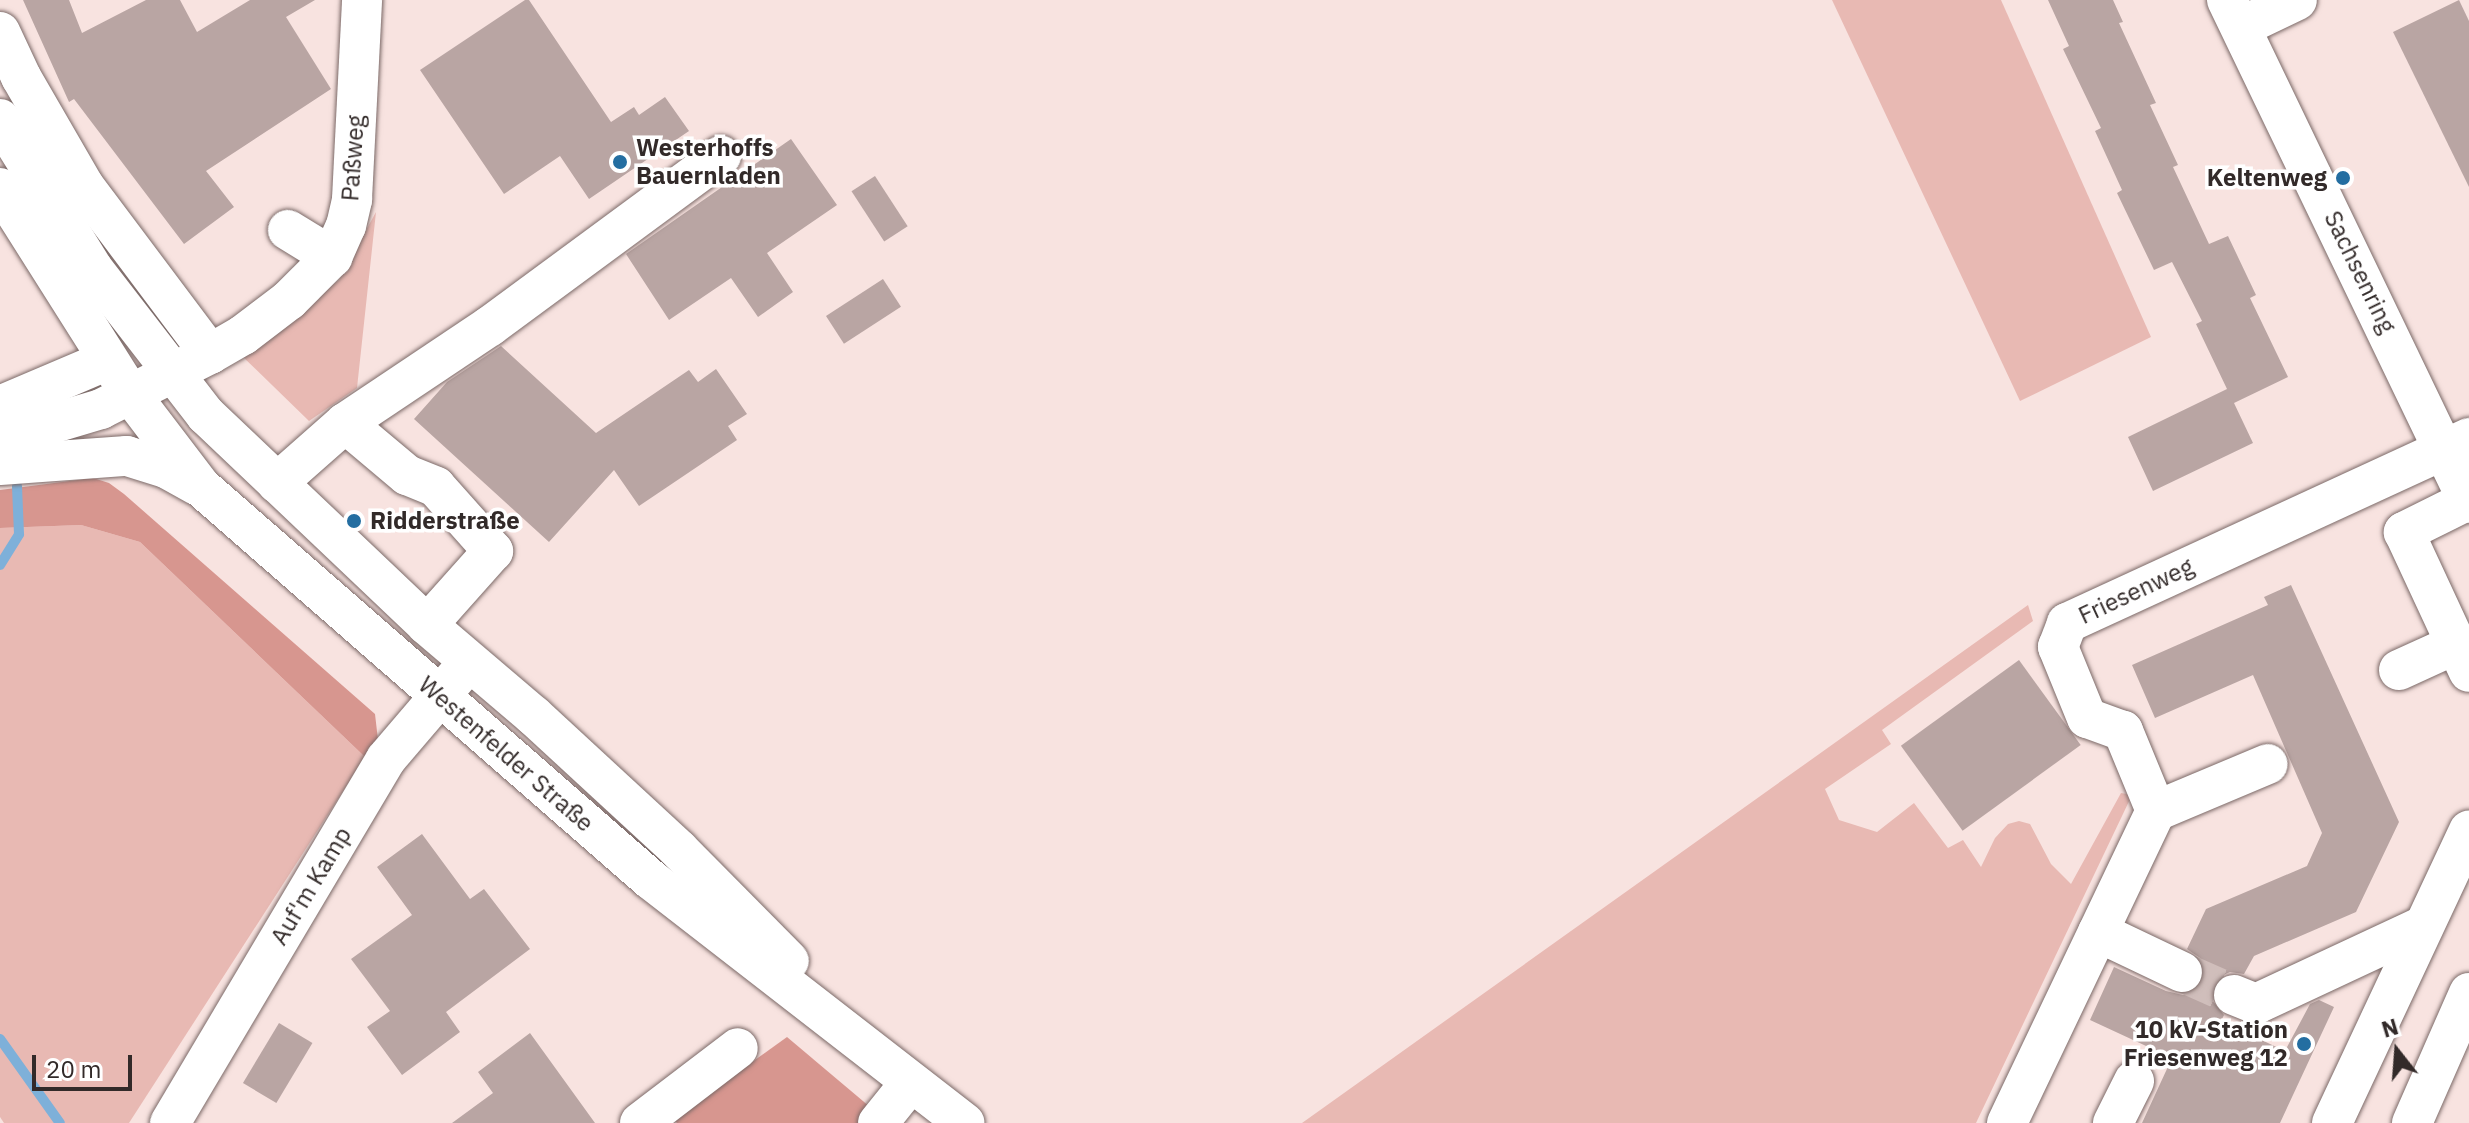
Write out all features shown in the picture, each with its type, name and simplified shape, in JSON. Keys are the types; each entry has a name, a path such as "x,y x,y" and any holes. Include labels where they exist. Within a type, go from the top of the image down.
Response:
{"street":[{"name":"Paßweg","path":"171,374 243,335 289,300 332,257 346,226 352,199 362,0"},
{"path":"2234,14 2297,0"},
{"name":"Sachsenring","path":"2234,14 2457,444 2468,501"},
{"path":"0,32 28,91 84,186 210,354"},
{"name":"Westenfelder Straße","path":"0,119 84,256 171,374 206,415 427,625 534,716 679,850 910,1083"},
{"path":"277,483 345,423 490,326 721,156"},
{"name":"Westenfelder Straße","path":"0,188 131,395 201,487 650,879 965,1123"},
{"path":"288,230 332,257"},
{"path":"0,406 108,360 171,374"},
{"path":"0,439 101,409 171,374"},
{"path":"345,423 407,475 436,487 493,551 427,625"},
{"name":"Friesenweg","path":"2156,811 2123,731 2087,718 2058,647 2067,623 2457,444"},
{"path":"0,465 127,456 166,468 201,487"},
{"path":"2399,670 2462,658 2404,532 2468,501"},
{"name":"Auf'm Kamp","path":"170,1123 386,759 469,662"},
{"path":"2007,1123 2156,811 2268,764"},
{"path":"2332,1123 2469,831"},
{"path":"2234,995 2256,1004 2423,926"},
{"path":"2098,932 2182,972"},
{"path":"2412,1123 2467,1001"},
{"path":"640,1123 738,1048"},
{"path":"2113,1123 2134,1081"},
{"path":"878,1123 910,1083"}],"shaded area":[{"path":"1832,0 2001,0 2151,337 2020,401"},
{"path":"376,212 357,388 309,421 241,355 339,280"},
{"path":"93,478 109,483 124,494 375,714 378,740 365,757 140,542 81,525 0,528 0,490"},
{"path":"81,525 140,542 365,757 129,1123 4,1123 0,1117 0,528"},
{"path":"2028,605 2033,621 1882,730 1891,744 1825,789 1839,820 1877,832 1914,803 1948,848 1963,840 1981,867 1995,838 2008,824 2019,821 2030,824 2051,864 2071,884 2121,793 2132,795 1976,1123 1302,1123"},
{"path":"787,1037 889,1123 677,1123 673,1119"}],"building":[{"path":"23,0 69,0 82,33 146,0 180,0 197,32 250,0 315,0 286,17 331,89 206,171 234,207 184,244 74,99 69,102"},
{"path":"529,0 611,122 634,107 639,115 665,97 689,131 589,199 560,156 504,194 420,70"},
{"path":"2048,0 2113,0 2123,22 2119,23 2156,103 2150,105 2178,165 2173,167 2209,244 2228,236 2256,295 2250,298 2288,377 2234,403 2253,443 2153,491 2128,437 2227,389 2196,324 2202,321 2172,262 2154,270 2117,193 2122,190 2095,131 2101,128 2063,49 2069,46"},
{"path":"2459,0 2469,21 2469,187 2393,32"},
{"path":"791,139 837,205 767,253 793,292 758,317 731,278 669,320 626,254"},
{"path":"875,176 908,226 884,242 852,191"},
{"path":"883,279 901,307 844,344 826,316"},
{"path":"501,346 596,433 689,370 698,382 716,369 747,414 728,426 737,440 639,506 614,470 549,542 414,419 447,382"},
{"path":"2291,585 2399,822 2356,912 2254,956 2244,974 2230,972 2219,977 2213,987 2211,999 2224,1015 2221,1021 2285,1051 2310,1004 2319,1000 2334,1007 2280,1123 2142,1123 2172,1058 2090,1020 2114,967 2166,991 2183,995 2194,991 2202,983 2205,969 2200,958 2187,949 2206,909 2307,866 2322,833 2253,675 2155,718 2132,665 2268,605 2264,597"},
{"path":"2019,660 2081,745 1963,831 1901,746"},
{"path":"422,834 470,899 484,889 530,949 446,1012 460,1032 402,1075 367,1027 390,1011 351,959 412,915 377,867"},
{"path":"279,1023 312,1043 276,1103 243,1083"},
{"path":"530,1033 595,1123 452,1123 493,1093 478,1072"}],"waterway":[{"path":"0,565 19,534 17,486"},
{"path":"0,1039 60,1123"}],"tunnel":[{"path":"2182,972 2234,995"}],"place":[{"name":"Westerhoffs Bauernladen","path":"620,162"},
{"name":"Keltenweg","path":"2343,178"},
{"name":"Ridderstraße","path":"354,521"},
{"name":"10 kV-Station Friesenweg 12","path":"2304,1044"}]}
